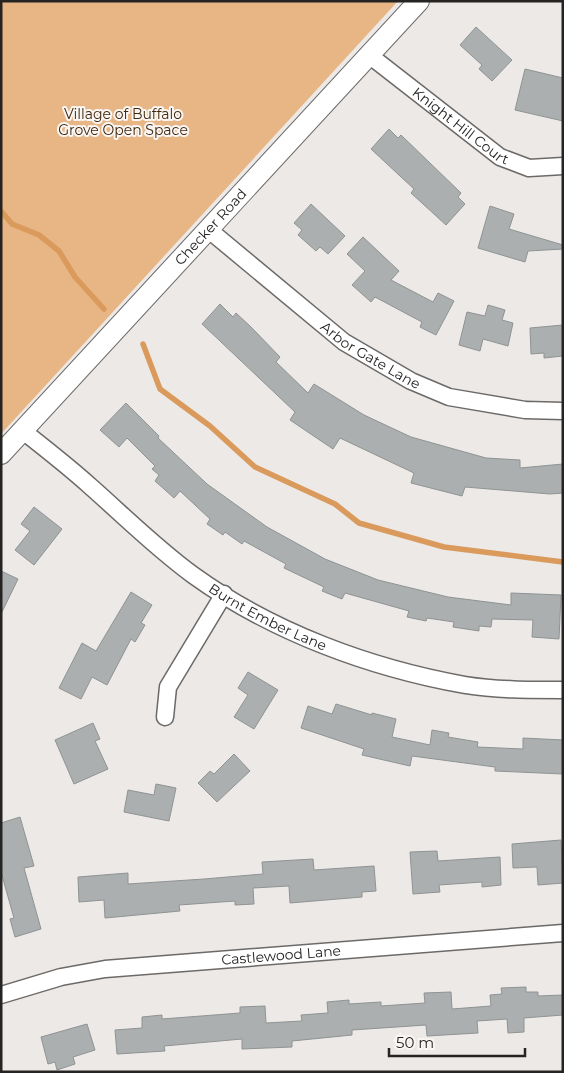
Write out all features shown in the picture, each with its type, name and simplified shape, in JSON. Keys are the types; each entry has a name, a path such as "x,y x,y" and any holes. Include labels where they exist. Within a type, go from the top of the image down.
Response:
{"street":[{"name":"Checker Road","path":"1,454 420,1"},
{"name":"Knight Hill Court","path":"370,55 500,157 529,168 563,166"},
{"name":"Arbor Gate Lane","path":"209,230 344,342 411,381 449,397 525,410 563,411"},
{"name":"Burnt Ember Lane","path":"23,431 90,485 157,548 195,576 257,614 330,648 398,670 466,685 563,690"},
{"path":"165,717 168,687 224,594"},
{"name":"Castlewood Lane","path":"1,995 62,977 105,969 563,933"}],"green space":[{"name":"Village of Buffalo Grove Open Space","path":"1,1 398,1 1,434"}],"building":[{"path":"476,27 512,60 492,81 479,69 482,65 460,45"},
{"path":"525,69 563,78 563,121 515,110"},
{"path":"389,129 398,138 401,135 461,193 458,197 465,204 446,225 411,193 414,189 371,149"},
{"path":"311,204 345,236 328,254 320,247 316,251 298,235 302,230 294,223"},
{"path":"490,206 514,214 509,229 563,245 563,249 528,251 525,262 478,248"},
{"path":"363,237 399,271 391,280 433,302 438,293 454,301 436,335 420,327 422,322 375,297 371,302 352,285 365,271 347,254"},
{"path":"220,304 233,317 236,313 251,327 280,357 276,362 308,393 314,384 364,415 411,437 486,458 520,460 520,468 563,464 563,493 550,494 465,487 462,496 411,483 414,473 340,438 333,449 290,420 295,412 202,324"},
{"path":"488,305 505,310 502,320 513,323 508,346 483,339 480,351 459,345 467,312 485,316"},
{"path":"563,325 563,356 544,358 544,353 531,354 530,328"},
{"path":"126,403 159,436 158,438 207,484 267,527 325,559 378,580 448,597 511,605 511,593 561,595 559,639 532,637 533,620 492,619 491,627 479,626 479,631 453,627 454,622 427,618 426,621 407,617 409,611 345,593 342,599 322,591 324,587 284,568 286,564 244,541 242,544 225,532 223,535 207,524 210,519 180,491 174,498 155,481 159,475 152,469 155,466 127,438 119,447 100,430"},
{"path":"34,507 62,529 34,565 15,550 30,531 21,524"},
{"path":"1,571 18,579 1,614"},
{"path":"131,592 152,605 141,623 145,625 135,642 131,639 107,685 92,677 81,699 59,688 82,643 96,651"},
{"path":"248,672 278,690 254,729 234,717 248,695 238,688"},
{"path":"336,704 372,715 372,713 396,719 392,737 430,745 432,730 449,733 448,737 478,742 477,747 523,749 523,738 563,740 563,774 495,771 495,767 412,756 410,766 362,755 364,749 301,728 308,706 332,714"},
{"path":"93,723 100,739 95,741 108,769 74,784 55,740"},
{"path":"234,754 250,771 217,802 198,783 210,771 214,774"},
{"path":"156,784 176,788 169,821 124,812 128,790 154,795"},
{"path":"20,817 34,866 24,868 41,929 15,937 10,919 14,918 1,872 1,823"},
{"path":"561,840 563,883 538,885 537,867 513,868 512,844"},
{"path":"437,851 438,861 500,857 501,885 482,887 482,882 439,885 440,892 413,894 410,852"},
{"path":"313,859 314,870 374,866 376,891 362,892 362,897 290,903 289,886 253,888 254,904 235,905 235,901 179,905 180,911 105,918 104,900 79,902 78,877 128,873 128,884 204,879 263,874 262,862"},
{"path":"526,987 526,992 538,992 538,996 563,995 563,1015 524,1018 524,1032 508,1033 507,1019 477,1021 478,1033 427,1036 426,1025 352,1030 352,1035 292,1041 292,1047 242,1049 242,1039 164,1046 165,1051 117,1054 115,1030 142,1028 142,1017 162,1015 162,1019 240,1013 240,1007 265,1006 266,1023 302,1021 301,1015 328,1013 327,1002 349,1000 349,1004 381,1002 381,1006 425,1003 424,993 451,992 452,1009 491,1006 490,995 502,994 501,988"},
{"path":"87,1024 95,1050 73,1057 75,1064 57,1070 55,1062 48,1064 41,1037"}],"waterway":[{"path":"1,211 12,224 39,235 59,251 75,277 104,309"},
{"path":"143,344 160,389 210,426 255,467 335,504 359,523 444,547 563,562"}]}
